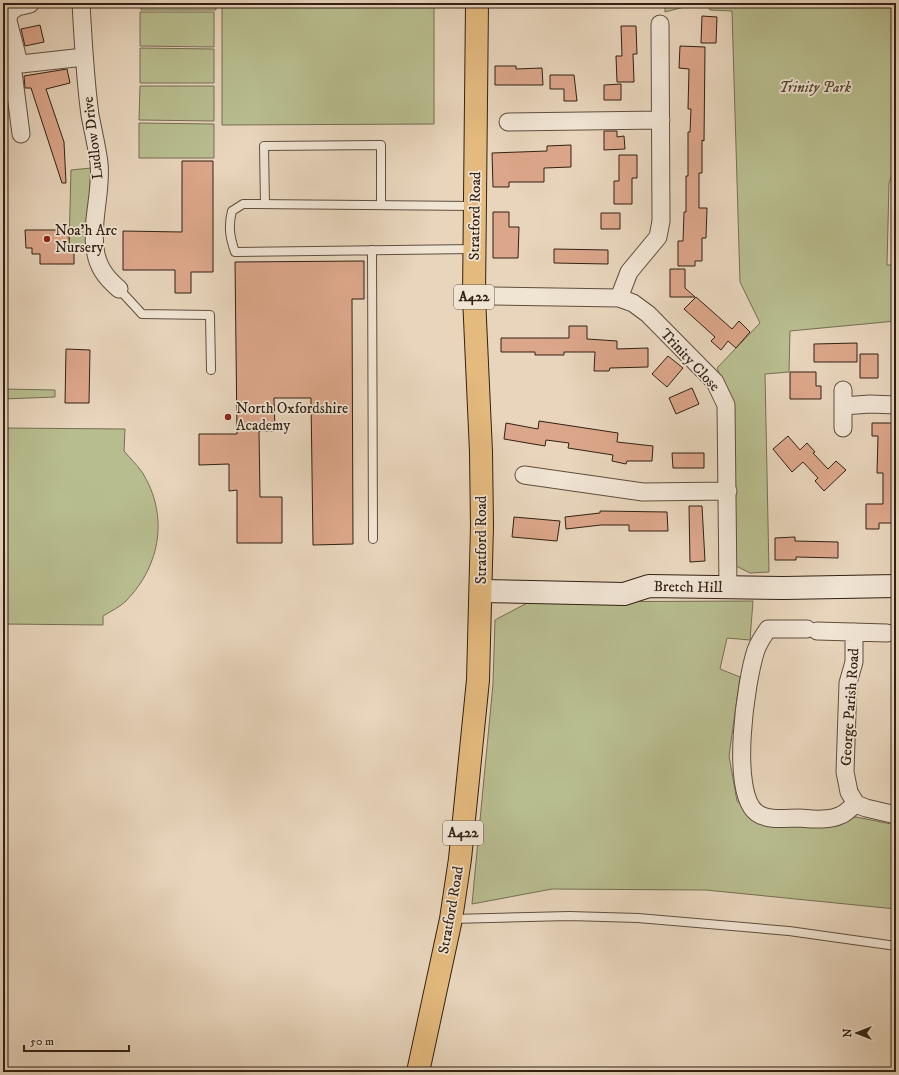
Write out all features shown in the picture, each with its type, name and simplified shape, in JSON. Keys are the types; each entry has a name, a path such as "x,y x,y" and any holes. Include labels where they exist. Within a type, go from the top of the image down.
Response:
{"main road":[{"name":"Stratford Road","path":"418,1072 451,919 460,859 478,680 481,591 481,452 474,297 476,3"}],"street":[{"name":"Ludlow Drive","path":"81,3 84,57 90,115 99,164 99,202 95,247 98,263 106,278 119,289"},
{"path":"21,134 11,64 6,10 11,10 30,4"},
{"path":"619,298 629,272 658,237 661,221 660,24"},
{"path":"11,64 84,57"},
{"path":"508,122 661,120"},
{"name":"Trinity Close","path":"492,296 619,298 633,303 648,314 715,382 722,393 726,405 728,588"},
{"path":"843,428 843,398 870,404 896,405"},
{"path":"524,475 643,492 728,491"},
{"name":"Bretch Hill","path":"481,591 624,594 649,586 728,588 896,586"},
{"name":"George Parish Road","path":"854,632 854,662 848,683 845,772 849,792 856,804 841,815 819,819 765,817 757,813 750,806 740,766 744,713 756,651 761,638 768,629 891,633"},
{"path":"856,804 866,808 896,815"}],"lane":[{"path":"265,204 264,146 381,145 381,206"},
{"path":"474,249 235,252 230,237 229,222 232,211 243,204 475,206"},
{"path":"372,250 373,539"},
{"path":"119,289 142,314 210,315 211,370"},
{"path":"451,919 569,916 638,918 789,931 896,946"}],"green space":[{"path":"141,3 216,3 216,10 141,10"},
{"path":"222,3 434,3 434,124 222,125"},
{"path":"665,3 700,3 665,12"},
{"name":"Trinity Park","path":"707,3 896,3 896,166 889,183 887,265 896,265 896,321 790,331 789,372 765,374 769,572 750,573 736,566 730,400 717,368 760,323 740,282 732,11 710,10"},
{"path":"140,12 214,12 214,47 140,46"},
{"path":"140,48 214,49 214,83 140,83"},
{"path":"140,86 214,86 214,121 139,120"},
{"path":"139,123 214,124 214,158 139,158"},
{"path":"91,168 87,251 74,251 74,248 69,248 71,170"},
{"path":"3,389 55,390 55,397 3,399"},
{"path":"3,428 125,429 124,451 142,472 156,505 158,522 157,539 154,556 138,587 124,603 103,616 103,625 3,624"},
{"path":"753,601 750,640 727,638 720,669 740,677 729,756 737,801 763,822 825,826 856,817 896,825 896,909 706,890 552,889 472,904 493,684 495,620 529,602"}],"building":[{"path":"702,16 717,17 716,43 701,43"},
{"path":"40,25 44,42 25,46 21,29"},
{"path":"621,26 636,26 637,54 633,54 634,82 617,82 616,56 622,56"},
{"path":"680,46 705,47 704,141 702,140 702,173 699,173 699,208 707,208 706,238 702,238 702,261 695,261 695,266 678,266 678,241 683,241 684,212 686,212 688,132 690,132 691,109 688,109 689,69 679,68"},
{"path":"495,66 516,66 516,69 542,68 543,85 495,85"},
{"path":"67,69 70,83 46,89 64,142 66,183 62,183 31,88 25,88 24,76"},
{"path":"550,75 574,75 577,101 564,101 564,89 550,89"},
{"path":"621,84 621,100 604,100 604,85"},
{"path":"604,131 617,131 617,137 624,136 625,149 604,150"},
{"path":"571,145 571,167 544,168 544,182 509,182 509,187 493,187 492,153 547,151 547,146"},
{"path":"619,155 637,155 637,178 632,178 632,204 614,204 614,181 619,181"},
{"path":"182,161 213,161 213,272 191,272 191,293 175,293 175,270 123,270 123,231 182,232"},
{"path":"493,212 509,212 509,227 519,227 518,258 493,258"},
{"path":"601,213 620,213 620,229 601,229"},
{"name":"Noa'h Arc Nursery","path":"25,230 69,230 69,248 74,248 74,264 40,264 40,254 32,254 32,248 26,248"},
{"path":"554,249 608,250 608,264 554,263"},
{"path":"364,261 364,299 352,299 353,544 313,545 311,398 274,398 275,431 259,431 260,497 282,497 282,543 237,543 237,490 229,491 229,464 199,465 199,434 237,434 235,262"},
{"path":"670,269 685,269 685,288 695,297 670,297"},
{"path":"696,297 732,329 739,321 750,332 736,348 728,341 721,350 711,341 715,337 684,309"},
{"path":"569,326 587,326 587,339 617,341 617,349 648,348 648,367 610,368 609,371 594,371 595,352 564,352 564,355 535,355 535,352 501,352 501,338 569,338"},
{"path":"857,343 857,362 814,362 814,344"},
{"path":"66,349 90,350 89,403 65,403"},
{"path":"860,354 878,354 878,378 860,378"},
{"path":"668,356 683,368 667,387 652,374"},
{"path":"790,372 816,372 816,386 821,386 821,399 790,399"},
{"path":"692,388 699,404 676,414 669,398"},
{"path":"539,421 618,433 617,442 653,446 652,461 627,461 626,464 612,461 613,455 568,448 569,443 546,440 545,446 504,439 506,423 538,429"},
{"path":"872,423 896,423 896,523 879,523 879,529 866,529 866,504 883,504 883,473 877,473 878,436 872,436"},
{"path":"788,436 800,450 807,443 815,452 813,453 828,469 836,461 846,470 824,491 815,481 818,478 803,462 792,472 773,449"},
{"path":"672,453 704,453 704,468 673,468"},
{"path":"689,506 702,506 705,561 690,562"},
{"path":"600,511 667,512 668,531 629,531 629,525 601,525 566,529 565,517 600,513"},
{"path":"514,517 560,521 557,541 512,537"},
{"path":"795,537 795,541 838,542 838,558 796,557 796,560 775,560 775,538"}],"place":[{"name":"Noa'h Arc Nursery","path":"47,239"},
{"name":"North Oxfordshire Academy","path":"228,417"}]}
